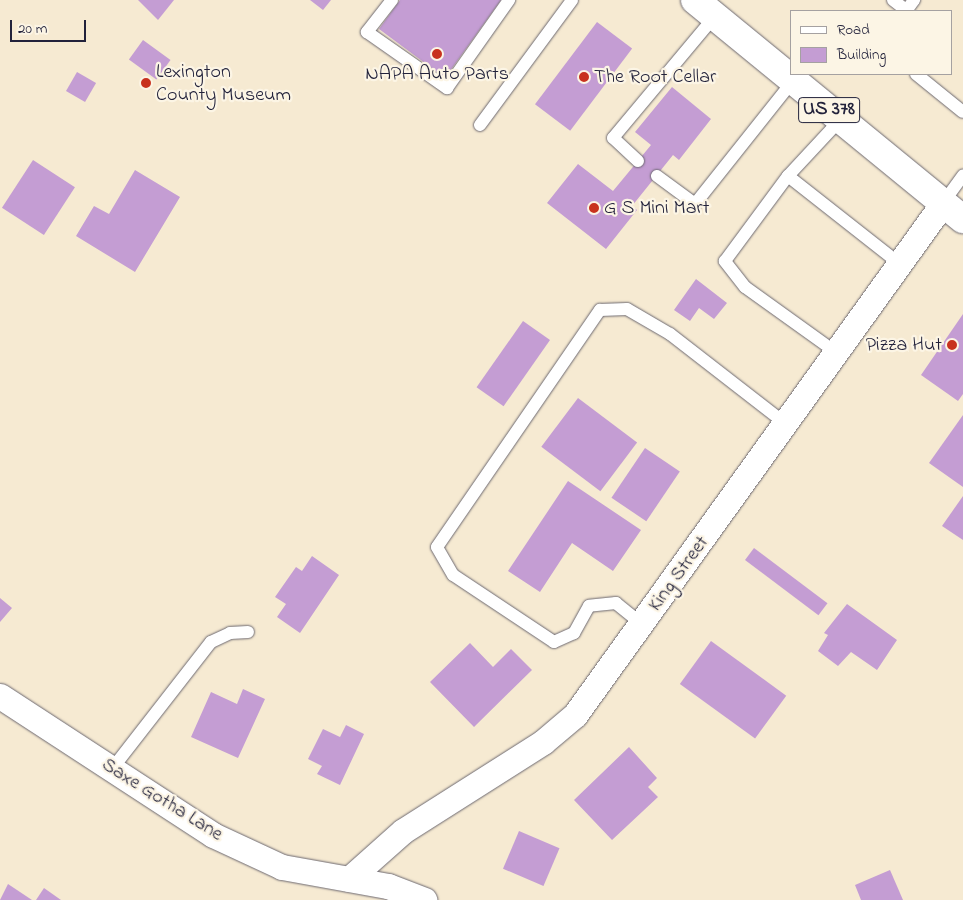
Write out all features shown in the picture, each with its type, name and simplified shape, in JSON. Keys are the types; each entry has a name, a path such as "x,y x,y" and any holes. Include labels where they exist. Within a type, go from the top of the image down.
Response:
{"main road":[{"name":"US 378","path":"705,8 953,211"}],"street":[{"name":"King Street","path":"349,879 403,831 543,742 576,715 643,625 901,265 953,211"},
{"name":"Saxe Gotha Lane","path":"0,696 213,835 282,867 349,879 424,900"}],"lane":[{"path":"392,0 367,32 447,88 509,0"},
{"path":"480,125 572,0"},
{"path":"893,0 905,10"},
{"path":"638,161 614,138 705,8"},
{"path":"917,75 963,112"},
{"path":"657,176 695,204 794,81"},
{"path":"837,353 746,287 725,261 788,176 841,120"},
{"path":"953,211 963,175"},
{"path":"788,176 901,265"},
{"path":"643,625 616,603 589,606 574,633 554,642 453,574 437,547 600,310 627,309 670,334 786,424"},
{"path":"112,769 211,642 230,633 248,632"}],"building":[{"path":"138,0 174,0 158,20"},
{"path":"310,0 331,0 323,10"},
{"name":"NAPA Auto Parts","path":"400,0 501,0 445,78 379,29"},
{"name":"The Root Cellar","path":"597,22 632,48 570,131 535,104"},
{"path":"143,40 171,60 156,79 129,59"},
{"path":"77,72 96,83 85,102 66,91"},
{"path":"672,87 711,119 679,160 673,155 632,206 637,210 606,249 547,203 578,164 613,191 651,145 635,132"},
{"path":"33,160 75,187 44,235 2,208"},
{"path":"135,170 180,197 135,272 76,236 94,206 109,214"},
{"path":"696,279 727,303 714,319 699,308 690,321 674,310"},
{"name":"Pizza Hut","path":"963,314 963,394 958,401 921,375"},
{"path":"523,321 550,340 504,406 477,387"},
{"path":"578,398 637,443 600,491 541,447"},
{"path":"963,415 963,487 929,463"},
{"path":"645,448 680,471 646,521 611,498"},
{"path":"568,481 641,530 613,571 572,543 540,592 508,571"},
{"path":"963,496 963,540 942,526"},
{"path":"754,548 827,603 818,615 745,560"},
{"path":"312,556 339,575 300,633 277,617 286,604 275,597 296,567 302,571"},
{"path":"0,598 12,608 0,622"},
{"path":"847,604 897,640 877,670 851,652 838,666 818,651 828,635 824,633"},
{"path":"711,641 786,696 755,739 680,684"},
{"path":"470,643 493,667 511,649 532,670 474,727 430,682"},
{"path":"243,689 265,699 238,758 191,737 211,692 237,704"},
{"path":"346,725 364,734 340,785 317,774 322,766 308,759 323,729 340,737"},
{"path":"629,747 657,778 648,787 658,797 612,840 574,800"},
{"path":"519,831 560,848 543,886 503,869"},
{"path":"890,870 903,900 861,900 855,885"},
{"path":"8,884 32,900 0,900"},
{"path":"44,888 61,900 36,900"}],"place":[{"name":"NAPA Auto Parts","path":"437,54"},
{"name":"The Root Cellar","path":"584,77"},
{"name":"Lexington County Museum","path":"146,83"},
{"name":"G S Mini Mart","path":"594,208"},
{"name":"Pizza Hut","path":"952,345"}]}
